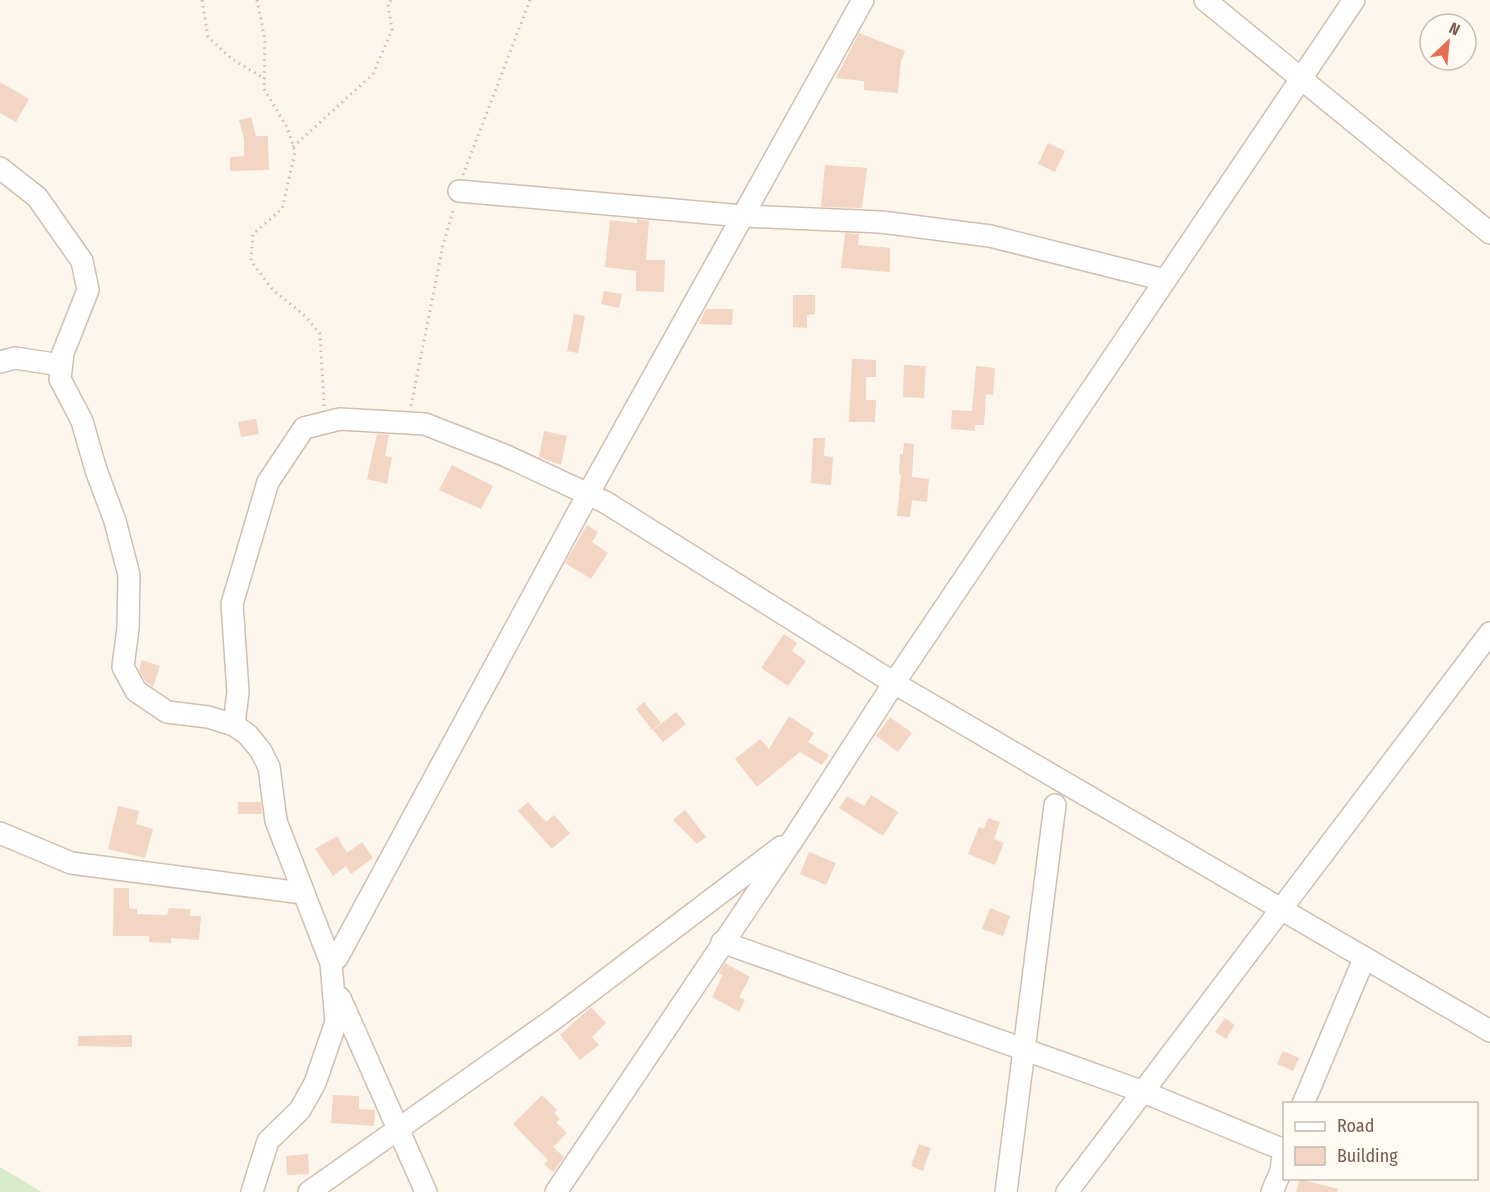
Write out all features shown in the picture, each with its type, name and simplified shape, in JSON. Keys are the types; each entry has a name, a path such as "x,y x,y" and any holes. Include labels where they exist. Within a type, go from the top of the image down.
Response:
{"street":[{"path":"337,958 588,494 863,0"},
{"path":"1204,0 1490,233"},
{"path":"556,1192 604,1124 722,942 796,836 894,682 1354,0"},
{"path":"0,168 37,197 82,261 88,290 61,365 60,379 82,421 96,470 115,521 129,575 128,628 123,668 136,691 167,712 208,717 234,725 248,735 261,751 269,767 276,821 302,893 324,944 335,987 426,1192"},
{"path":"459,191 743,216 881,222 990,236 1165,280"},
{"path":"0,362 15,358 61,365"},
{"path":"234,725 238,692 232,604 242,578 254,523 267,482 304,428 340,419 425,424 504,454 588,494 894,682 1279,910 1490,1031"},
{"path":"1067,1192 1141,1091 1490,633"},
{"path":"1006,1192 1055,805"},
{"path":"0,833 71,863 302,893"},
{"path":"309,1192 554,1019 796,836"},
{"path":"722,942 1141,1091 1283,1150"},
{"path":"1304,1102 1364,959"},
{"path":"252,1192 268,1141 300,1110 315,1083 336,1022 335,987"},
{"path":"1272,1192 1281,1171 1283,1157"}],"path":[{"path":"202,0 208,37 232,59 265,79"},
{"path":"257,0 266,40 264,89 287,127 293,147 292,172 282,209 254,234 251,261 273,290 305,316 320,334 325,423"},
{"path":"293,147 373,74 392,30 388,4 391,0"}],"green space":[{"path":"0,1167 42,1192 0,1192"}],"building":[{"path":"859,33 905,51 901,61 898,93 864,90 864,81 836,78"},
{"path":"0,82 29,99 16,122 0,113"},
{"path":"251,117 256,136 268,136 269,170 230,171 230,157 244,156 244,139 239,120"},
{"path":"1048,143 1065,151 1055,172 1038,164"},
{"path":"825,165 867,168 862,208 821,207"},
{"path":"637,219 649,221 646,260 665,260 664,292 636,291 636,271 605,267 610,220 637,223"},
{"path":"845,233 859,234 858,245 890,248 890,272 841,268"},
{"path":"604,291 622,294 619,308 601,304"},
{"path":"793,295 815,295 815,314 807,315 807,328 793,327"},
{"path":"706,309 733,309 732,325 699,324"},
{"path":"574,314 585,316 578,353 567,351"},
{"path":"852,359 876,360 876,377 866,377 866,400 876,400 875,422 849,422"},
{"path":"904,365 926,366 924,398 903,397"},
{"path":"976,366 995,368 993,395 986,394 984,425 975,425 975,431 951,429 952,410 972,411"},
{"path":"256,419 259,434 241,437 238,422"},
{"path":"544,431 567,436 561,465 539,457"},
{"path":"377,434 389,435 385,456 392,457 387,484 367,479"},
{"path":"813,438 825,438 824,456 833,457 831,485 811,483"},
{"path":"904,443 914,444 912,477 929,479 927,502 912,500 910,517 897,516 901,474 899,474 900,454 903,454"},
{"path":"452,465 493,486 481,509 439,490"},
{"path":"587,525 598,532 592,542 608,553 591,579 565,563"},
{"path":"784,634 797,643 792,651 806,661 788,686 761,668"},
{"path":"142,660 160,666 153,687 146,682 139,670"},
{"path":"644,702 661,723 652,730 636,709"},
{"path":"676,712 686,724 663,742 653,730"},
{"path":"789,716 814,733 808,742 829,755 822,765 800,752 757,787 735,759 760,739 769,749"},
{"path":"890,717 912,733 898,752 876,736"},
{"path":"871,795 898,812 883,836 839,808 847,796 864,806"},
{"path":"238,802 261,802 262,814 238,814"},
{"path":"528,802 546,822 554,815 570,833 552,849 518,811"},
{"path":"118,806 139,811 136,824 153,829 145,858 108,849"},
{"path":"685,810 706,837 697,844 673,820"},
{"path":"988,818 1000,822 994,839 1004,843 995,865 968,854 979,827 984,829"},
{"path":"337,836 347,853 362,842 373,858 351,874 346,866 333,876 315,849"},
{"path":"809,852 836,863 826,885 800,874"},
{"path":"114,888 129,888 129,908 137,909 137,914 167,915 169,908 190,909 190,916 201,916 199,940 171,938 171,943 149,942 149,936 113,936"},
{"path":"990,908 1010,916 1003,936 982,929"},
{"path":"725,963 750,977 739,997 745,1000 739,1012 712,997 723,975 719,973"},
{"path":"591,1007 606,1023 592,1037 599,1045 580,1060 560,1035"},
{"path":"1225,1018 1235,1025 1226,1039 1215,1032"},
{"path":"132,1035 132,1047 78,1046 78,1036"},
{"path":"1283,1051 1299,1058 1293,1071 1277,1064"},
{"path":"333,1095 359,1096 359,1109 375,1110 374,1126 331,1123"},
{"path":"542,1095 557,1110 554,1113 560,1119 556,1122 567,1133 553,1147 564,1157 553,1172 544,1164 548,1160 513,1124"},
{"path":"919,1144 931,1148 923,1171 911,1166"},
{"path":"308,1154 309,1174 287,1175 286,1156"},
{"path":"1300,1180 1338,1189 1337,1192 1296,1192"}]}
